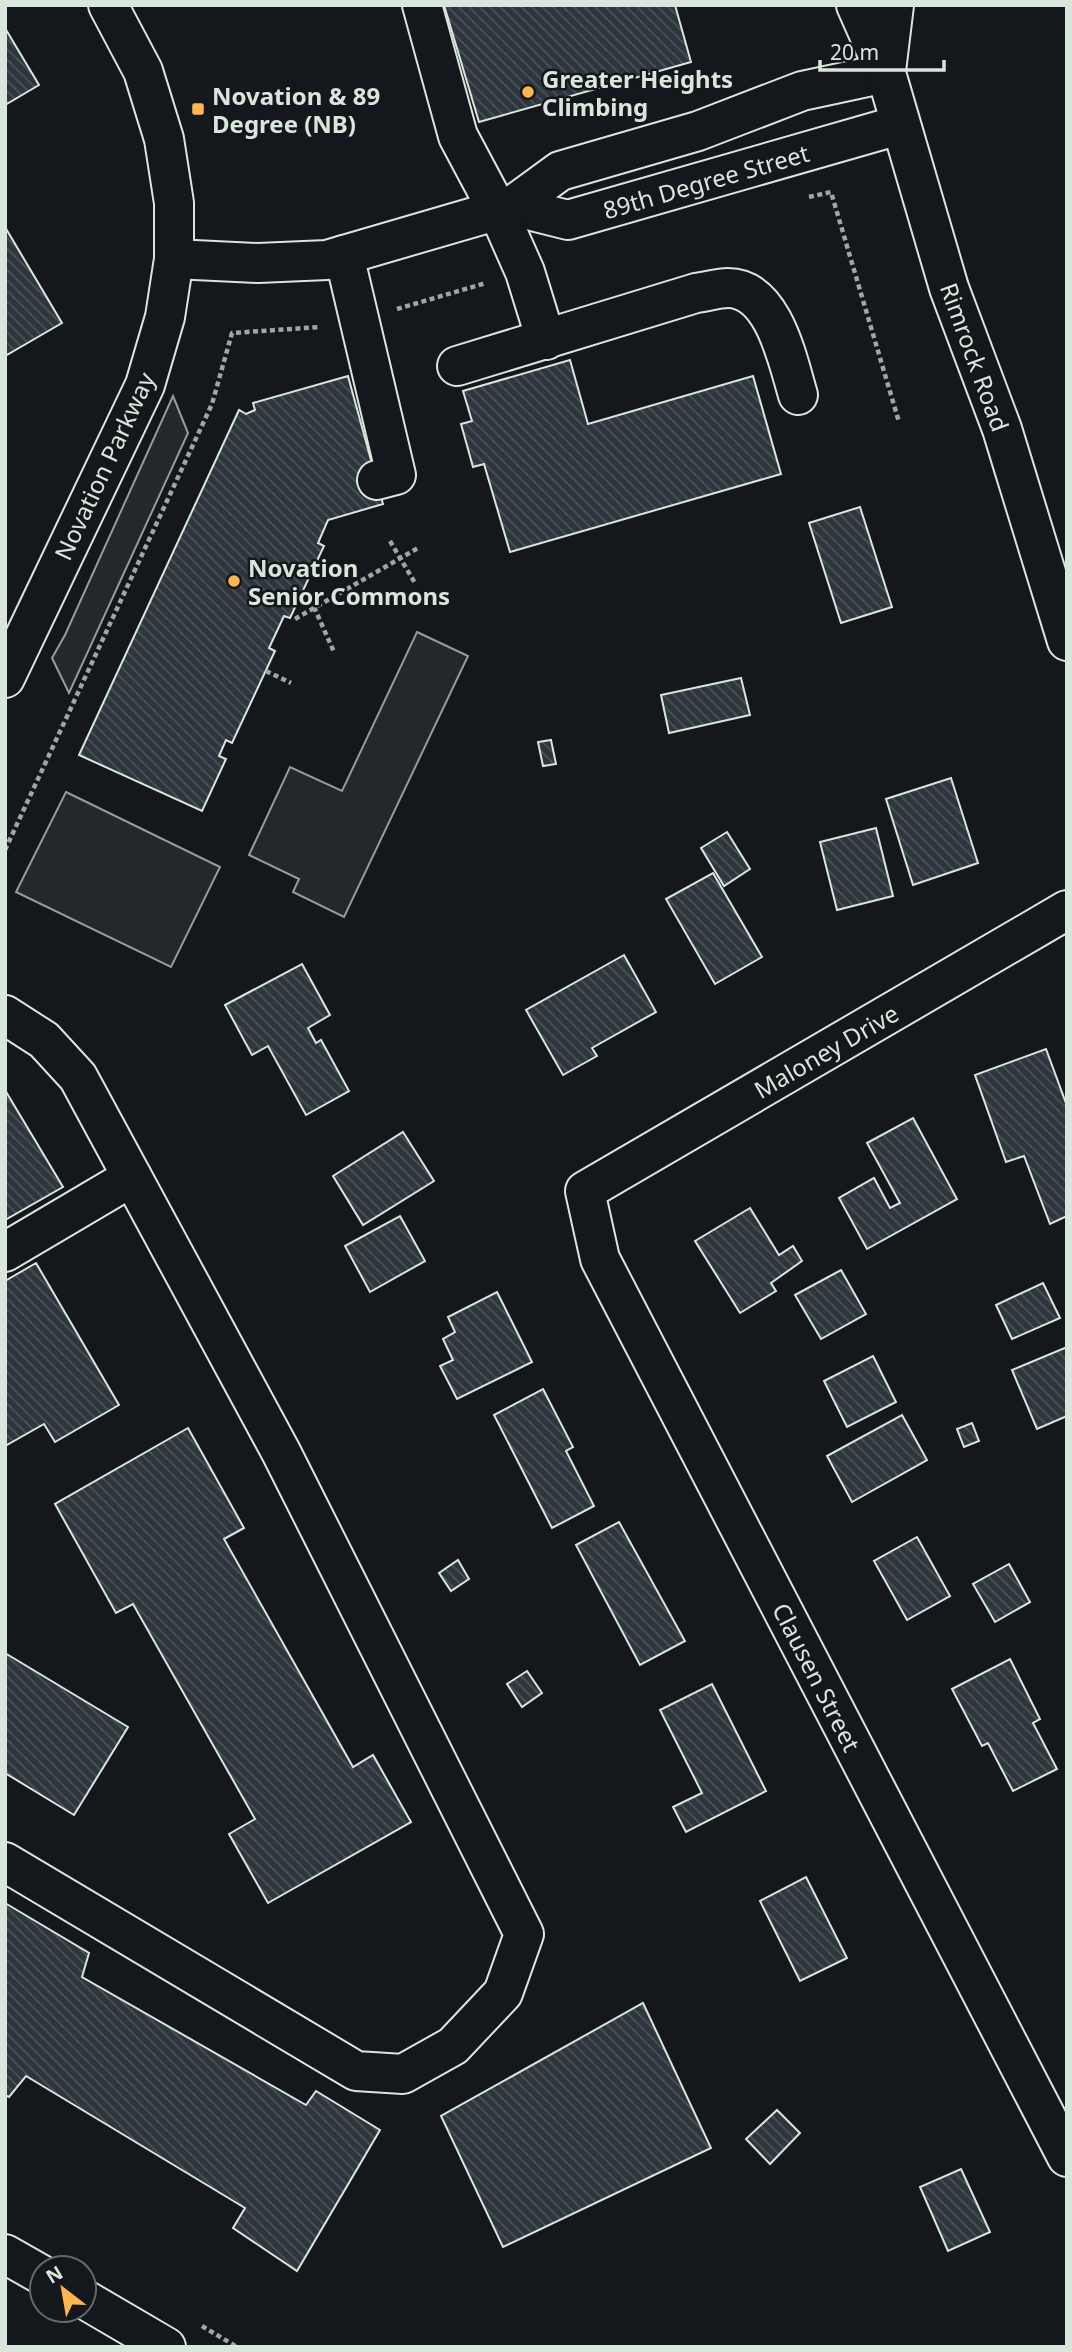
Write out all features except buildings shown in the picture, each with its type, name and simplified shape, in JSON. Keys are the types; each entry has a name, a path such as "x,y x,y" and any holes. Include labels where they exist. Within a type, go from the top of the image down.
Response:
{"street":[{"name":"Novation Parkway","path":"5,678 145,385 165,317 174,258 174,203 164,139 143,71 108,5"},
{"path":"422,5 458,136 505,208 546,340"},
{"name":"Rimrock Road","path":"856,5 886,73 949,288 1002,429 1067,641"},
{"name":"Rimrock Road","path":"886,73 894,5"},
{"name":"89th Degree Street","path":"174,258 258,263 327,260 505,208 560,171 698,131 802,91 886,73"},
{"name":"89th Degree Street","path":"505,208 568,220 900,125"},
{"path":"344,255 396,475 377,480"},
{"path":"457,366 696,293 731,288 756,299 772,318 798,395"},
{"name":"Maloney Drive","path":"585,1191 1067,910"},
{"path":"5,1014 44,1040 78,1077 281,1452 524,1934 503,1993 453,2046 403,2074 356,2071 5,1862"},
{"path":"5,1252 132,1177"},
{"name":"Clausen Street","path":"585,1191 600,1259 1067,2157"},
{"path":"5,2254 28,2267"},
{"path":"98,2308 166,2347"}],"path":[{"path":"803,198 831,192 899,422"},
{"path":"5,850 206,417 226,361 232,333 304,330 360,320 525,272"},
{"path":"390,541 415,583"},
{"path":"295,619 418,548"},
{"path":"314,607 334,652"},
{"path":"266,671 291,683"}],"shaded area":[{"path":"173,396 188,433 69,693 52,658 65,635"},
{"path":"417,632 468,656 344,917 293,892 299,879 249,855 290,767 342,791"},
{"path":"66,792 220,867 171,967 16,892"}],"place":[{"name":"Greater Heights Climbing","path":"528,92"},
{"name":"Novation & 89 Degree (NB)","path":"198,109"},
{"name":"Novation Senior Commons","path":"234,581"}]}
